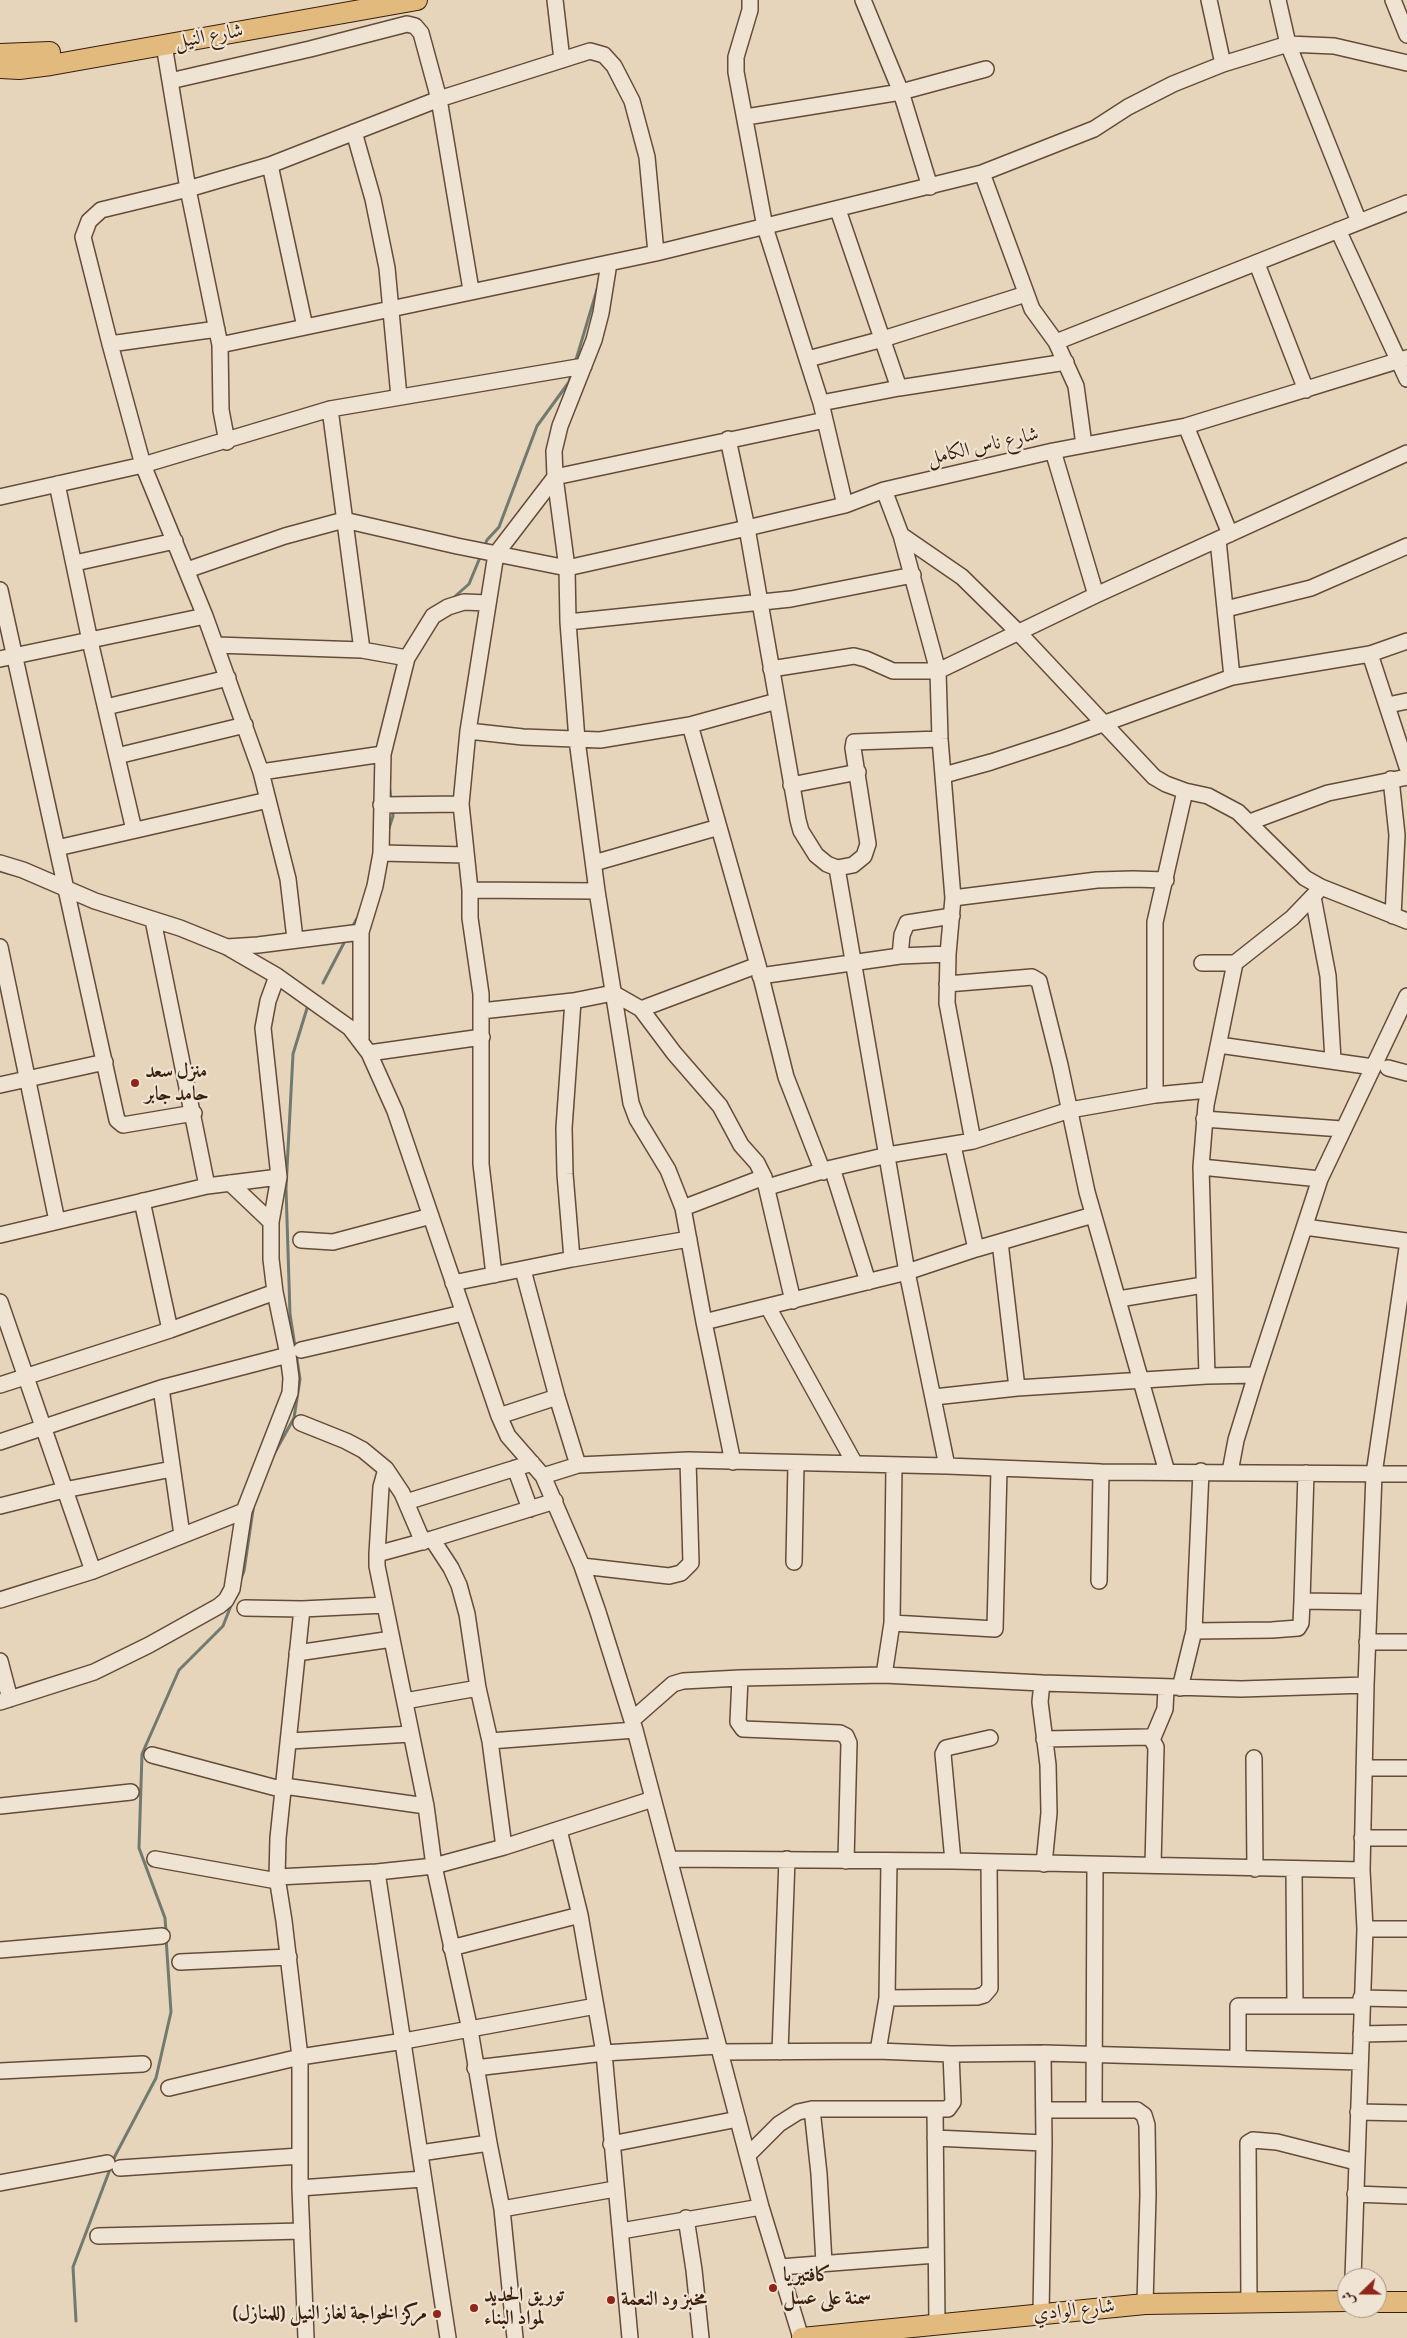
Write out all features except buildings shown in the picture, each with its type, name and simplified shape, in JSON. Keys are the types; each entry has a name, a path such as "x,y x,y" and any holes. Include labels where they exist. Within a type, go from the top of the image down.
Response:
{"main road":[{"name":"شارع النيل","path":"0,54 22,55 52,52 352,0"},
{"name":"شارع النيل","path":"0,68 35,67 417,0"},
{"path":"0,78 12,77 35,67"},
{"name":"شارع الوادي","path":"802,2338 1145,2304 1337,2301"},
{"path":"1387,2302 1407,2302"}],"street":[{"path":"555,0 562,60"},
{"path":"750,0 750,10 736,57 736,72 746,117 765,227 821,403 846,505"},
{"path":"863,0 901,92 930,187"},
{"path":"1209,0 1223,64"},
{"path":"1278,0 1288,44 1359,222"},
{"path":"1394,0 1407,35"},
{"path":"170,81 407,24 416,26 421,33 439,99 472,290"},
{"path":"220,345 391,310 472,290 656,253 838,210 982,173 1094,129 1128,107 1172,84 1223,64 1288,44 1334,46 1407,63"},
{"path":"164,45 188,189 220,345 221,410 227,442"},
{"path":"295,939 288,879 261,772 216,644 143,465 83,237 89,221 101,210 188,189 270,165 439,99 590,51 604,55 614,66 632,101 648,157 656,253"},
{"path":"746,117 901,92 986,68"},
{"path":"354,132 373,199 387,268 399,397"},
{"path":"270,165 305,327"},
{"path":"982,173 1032,308 1056,342 1076,386 1084,445"},
{"path":"1056,342 1407,203"},
{"path":"838,210 899,388"},
{"path":"1338,230 1403,359 1407,380"},
{"path":"609,263 601,312 584,366 560,426 554,451 555,477 567,568 568,622 577,740 597,891 631,1102 637,1119 668,1170 683,1208 733,1462"},
{"path":"1256,264 1306,390"},
{"path":"808,359 883,339 1026,294"},
{"path":"110,344 217,329"},
{"name":"شارع ناس الكامل","path":"567,568 846,505 884,490 1053,451 1186,426 1403,359"},
{"path":"821,403 899,388 1066,362"},
{"path":"0,497 143,465 227,442 330,410 584,366"},
{"path":"330,410 362,650"},
{"path":"494,1275 481,1164 482,1037 479,977 470,918 470,890 461,804 468,731 496,554 555,477 824,420"},
{"path":"1186,426 1224,537 1226,609 1232,677"},
{"path":"728,439 747,528 798,820 816,856 837,868 853,865 864,856 868,844 853,748 854,742 940,739"},
{"path":"1053,451 1096,595"},
{"path":"771,670 854,656 894,671 938,671 1096,595 1407,453"},
{"path":"58,484 90,641 134,830"},
{"path":"884,490 901,535 913,575 938,671 940,739 954,898 947,984 950,1026 973,1141"},
{"path":"187,570 285,536 344,520 567,568"},
{"path":"901,535 962,577 1020,633 1154,777 1185,791 1224,802 1250,822 1317,892 1400,918 1402,836 1392,779"},
{"path":"75,563 175,542"},
{"path":"1226,609 1311,588 1407,546"},
{"path":"568,622 791,599 913,575"},
{"path":"0,590 7,658 67,888 119,1124 123,1125 194,1113"},
{"path":"360,1040 362,932 375,886 381,852 383,754 407,658 433,616 448,607 464,602 488,603"},
{"path":"7,658 205,616"},
{"path":"944,775 991,762 1105,724 1232,677 1370,654 1407,641"},
{"path":"216,644 362,650 407,658"},
{"path":"1370,654 1407,767"},
{"path":"106,707 228,678"},
{"path":"468,731 577,740 600,740 690,725 777,701"},
{"path":"1388,705 1407,701"},
{"path":"117,756 245,725"},
{"path":"690,725 759,970 786,1077 827,1170 868,1282"},
{"path":"261,772 383,754"},
{"path":"791,785 858,772"},
{"path":"1250,822 1328,793 1407,777"},
{"path":"1155,1095 1154,932 1185,791"},
{"path":"57,848 268,800"},
{"path":"381,805 461,804"},
{"path":"594,863 719,827"},
{"path":"381,852 466,855"},
{"path":"0,863 95,900 227,947 277,976 350,1028 370,1053 395,1111 499,1416 508,1436 520,1452 543,1476 582,1566 633,1725 761,2207 802,2338"},
{"path":"837,868 855,962 907,1272 947,1466"},
{"path":"954,898 1088,881 1166,880"},
{"path":"470,890 597,891"},
{"path":"1202,963 1235,963 1292,918 1317,892"},
{"path":"1317,892 1327,968 1333,1060"},
{"path":"900,956 902,935 907,923 952,916"},
{"path":"153,920 194,1113 207,1186"},
{"path":"227,947 362,932"},
{"path":"0,947 57,1221"},
{"path":"642,1009 759,970 855,962 900,956 948,954"},
{"path":"1207,1376 1201,1167 1204,1119 1208,1090 1235,963"},
{"path":"0,1661 5,1701 94,1672 149,1645 220,1606 232,1589 244,1511 288,1403 294,1352 275,1292 271,1259 271,1222 279,1177 264,1028 268,1001 277,976"},
{"path":"947,984 1036,978 1070,1110 1093,1215 1119,1299 1166,1472"},
{"path":"481,1012 613,993 642,1009 674,1053 720,1106 741,1145 757,1162 766,1182 793,1301"},
{"path":"1230,1472 1236,1440 1320,1179 1342,1128 1407,996"},
{"path":"572,1259 564,1174 564,1128 573,1000"},
{"path":"370,1053 482,1037"},
{"path":"1219,1045 1373,1067"},
{"path":"0,1085 105,1062"},
{"path":"1388,1068 1407,1073"},
{"path":"683,1208 766,1182 888,1156 973,1141 1070,1110 1155,1095 1208,1090"},
{"path":"1204,1119 1342,1128"},
{"path":"953,1146 976,1249"},
{"path":"1201,1167 1320,1179"},
{"path":"0,1234 207,1186 279,1177"},
{"path":"230,1183 271,1222"},
{"path":"142,1201 170,1330"},
{"path":"704,1322 907,1272 976,1249 1093,1215"},
{"path":"301,1240 333,1242 431,1216"},
{"path":"1305,1227 1407,1241"},
{"path":"453,1283 572,1259 689,1239"},
{"path":"1000,1242 1017,1388"},
{"path":"1353,2268 1365,1929 1362,1838 1368,1602 1374,1474 1404,1283 1407,1248"},
{"path":"523,1270 557,1397 578,1465"},
{"path":"1119,1299 1203,1285"},
{"path":"0,1385 170,1330 275,1292"},
{"path":"0,1302 93,1571"},
{"path":"768,1307 854,1464"},
{"path":"0,1442 161,1388 294,1352 463,1313"},
{"path":"934,1396 1017,1388 1207,1376 1256,1375"},
{"path":"161,1388 182,1535"},
{"path":"499,1416 557,1397"},
{"path":"301,1423 354,1446 386,1469 427,1541 451,1568 459,1585 467,1614 478,1688 490,1740 504,1847"},
{"path":"543,1476 578,1465 688,1460 947,1466 1101,1472 1201,1471 1407,1474"},
{"path":"582,1566 669,1576 681,1573 691,1563 688,1460"},
{"path":"406,1502 532,1463"},
{"path":"794,1562 796,1464"},
{"path":"884,1675 892,1623 894,1466"},
{"path":"515,1468 530,1509"},
{"path":"0,1506 64,1490 172,1469"},
{"path":"386,1469 382,1487 377,1566 426,1806 434,1866 470,2030 488,2143 502,2209 515,2338"},
{"path":"892,1623 996,1629 999,1469"},
{"path":"1152,1740 1194,1631 1201,1471"},
{"path":"1099,1580 1101,1472"},
{"path":"1194,1631 1291,1630 1298,1628 1301,1623 1306,1473"},
{"path":"377,1554 427,1541 555,1501"},
{"path":"0,1600 93,1571 244,1511"},
{"path":"1302,1601 1368,1602"},
{"path":"245,1608 385,1606"},
{"path":"302,1608 277,1879 289,1958 300,2057 300,2188 306,2338"},
{"path":"297,1653 392,1640"},
{"path":"1367,1642 1407,1642"},
{"path":"490,1740 633,1725 673,1684 683,1681 884,1675 1173,1688 1296,1689 1366,1686"},
{"path":"740,1678 738,1722 743,1728 840,1733 846,1736 849,1743 846,1860"},
{"path":"1042,1683 1040,1702 1048,1765 1049,1813 1044,1864"},
{"path":"405,1701 478,1688"},
{"path":"290,1740 411,1734"},
{"path":"1044,1739 1148,1737 1152,1740 1156,1747 1153,1865"},
{"path":"953,1861 943,1754 946,1748 954,1745 990,1738"},
{"path":"152,1755 284,1788 426,1806"},
{"path":"1254,1758 1255,1869"},
{"path":"1364,1768 1407,1768"},
{"path":"0,1806 131,1792"},
{"path":"155,1859 277,1879 434,1866 504,1847 653,1799"},
{"path":"559,1830 580,1915 604,2053 630,2338"},
{"path":"1362,1838 1407,1838"},
{"path":"670,1859 953,1861 1362,1870"},
{"path":"780,2052 787,1859"},
{"path":"878,2051 887,1998 889,1861"},
{"path":"887,1998 977,1997 984,1995 990,1988 989,1863"},
{"path":"1094,2110 1096,1865"},
{"path":"1294,1869 1295,2005"},
{"path":"377,1872 404,2041 422,2179 448,2338"},
{"path":"452,1948 580,1915"},
{"path":"1365,1929 1407,1928"},
{"path":"0,1950 162,1936"},
{"path":"180,1962 289,1958"},
{"path":"1238,2057 1238,2006 1407,1999"},
{"path":"169,2088 300,2057 470,2030 596,2006"},
{"path":"1361,2034 1407,2033"},
{"path":"475,2068 604,2053 719,2049 780,2052 878,2051 951,2054 1095,2054 1360,2062"},
{"path":"1041,2314 1044,2143 1043,2053"},
{"path":"748,2155 779,2124 798,2112 812,2109 948,2109 953,2102 951,2054"},
{"path":"0,2071 143,2064"},
{"path":"935,2108 937,2326"},
{"path":"812,2109 819,2174 824,2263"},
{"path":"1044,2110 1137,2110 1144,2115 1148,2195 1145,2304"},
{"path":"1358,2112 1407,2113"},
{"path":"611,2144 738,2119"},
{"path":"935,2138 1044,2143"},
{"path":"1249,2301 1248,2143 1253,2140 1277,2142 1356,2162"},
{"path":"420,2153 488,2143"},
{"path":"0,2183 113,2165 300,2156"},
{"path":"300,2188 422,2179"},
{"path":"502,2209 615,2189"},
{"path":"1355,2194 1407,2196"},
{"path":"621,2231 686,2218 761,2207"},
{"path":"686,2218 701,2338"},
{"path":"98,2236 302,2231"},
{"path":"780,2267 936,2255"}],"waterway":[{"path":"575,363 599,283"},
{"path":"484,547 487,540 499,527 537,426 569,382 571,374"},
{"path":"452,599 469,584 481,555"},
{"path":"389,783 391,800"},
{"path":"388,831 393,816 392,808"},
{"path":"351,929 359,915"},
{"path":"323,983 346,939"},
{"path":"274,1454 294,1418 300,1379 290,1314 286,1188 293,1054 308,1005"},
{"path":"240,1581 244,1571 254,1503"},
{"path":"166,1932 165,1918 139,1848 142,1754 179,1670 223,1626 232,1603"},
{"path":"76,2321 73,2267 115,2156 156,2078 171,2012 166,1938"}],"place":[{"name":"منزل سعد حامد جابر","path":"135,1083"},
{"name":"كافتيريا سمنة على عسل","path":"773,2288"},
{"name":"مخبز ود النعمة","path":"611,2300"},
{"name":"توريق الحديد لمواد البناء","path":"474,2308"},
{"name":"مركز الخواجة لغاز النيل (للمنازل)","path":"437,2314"}]}
